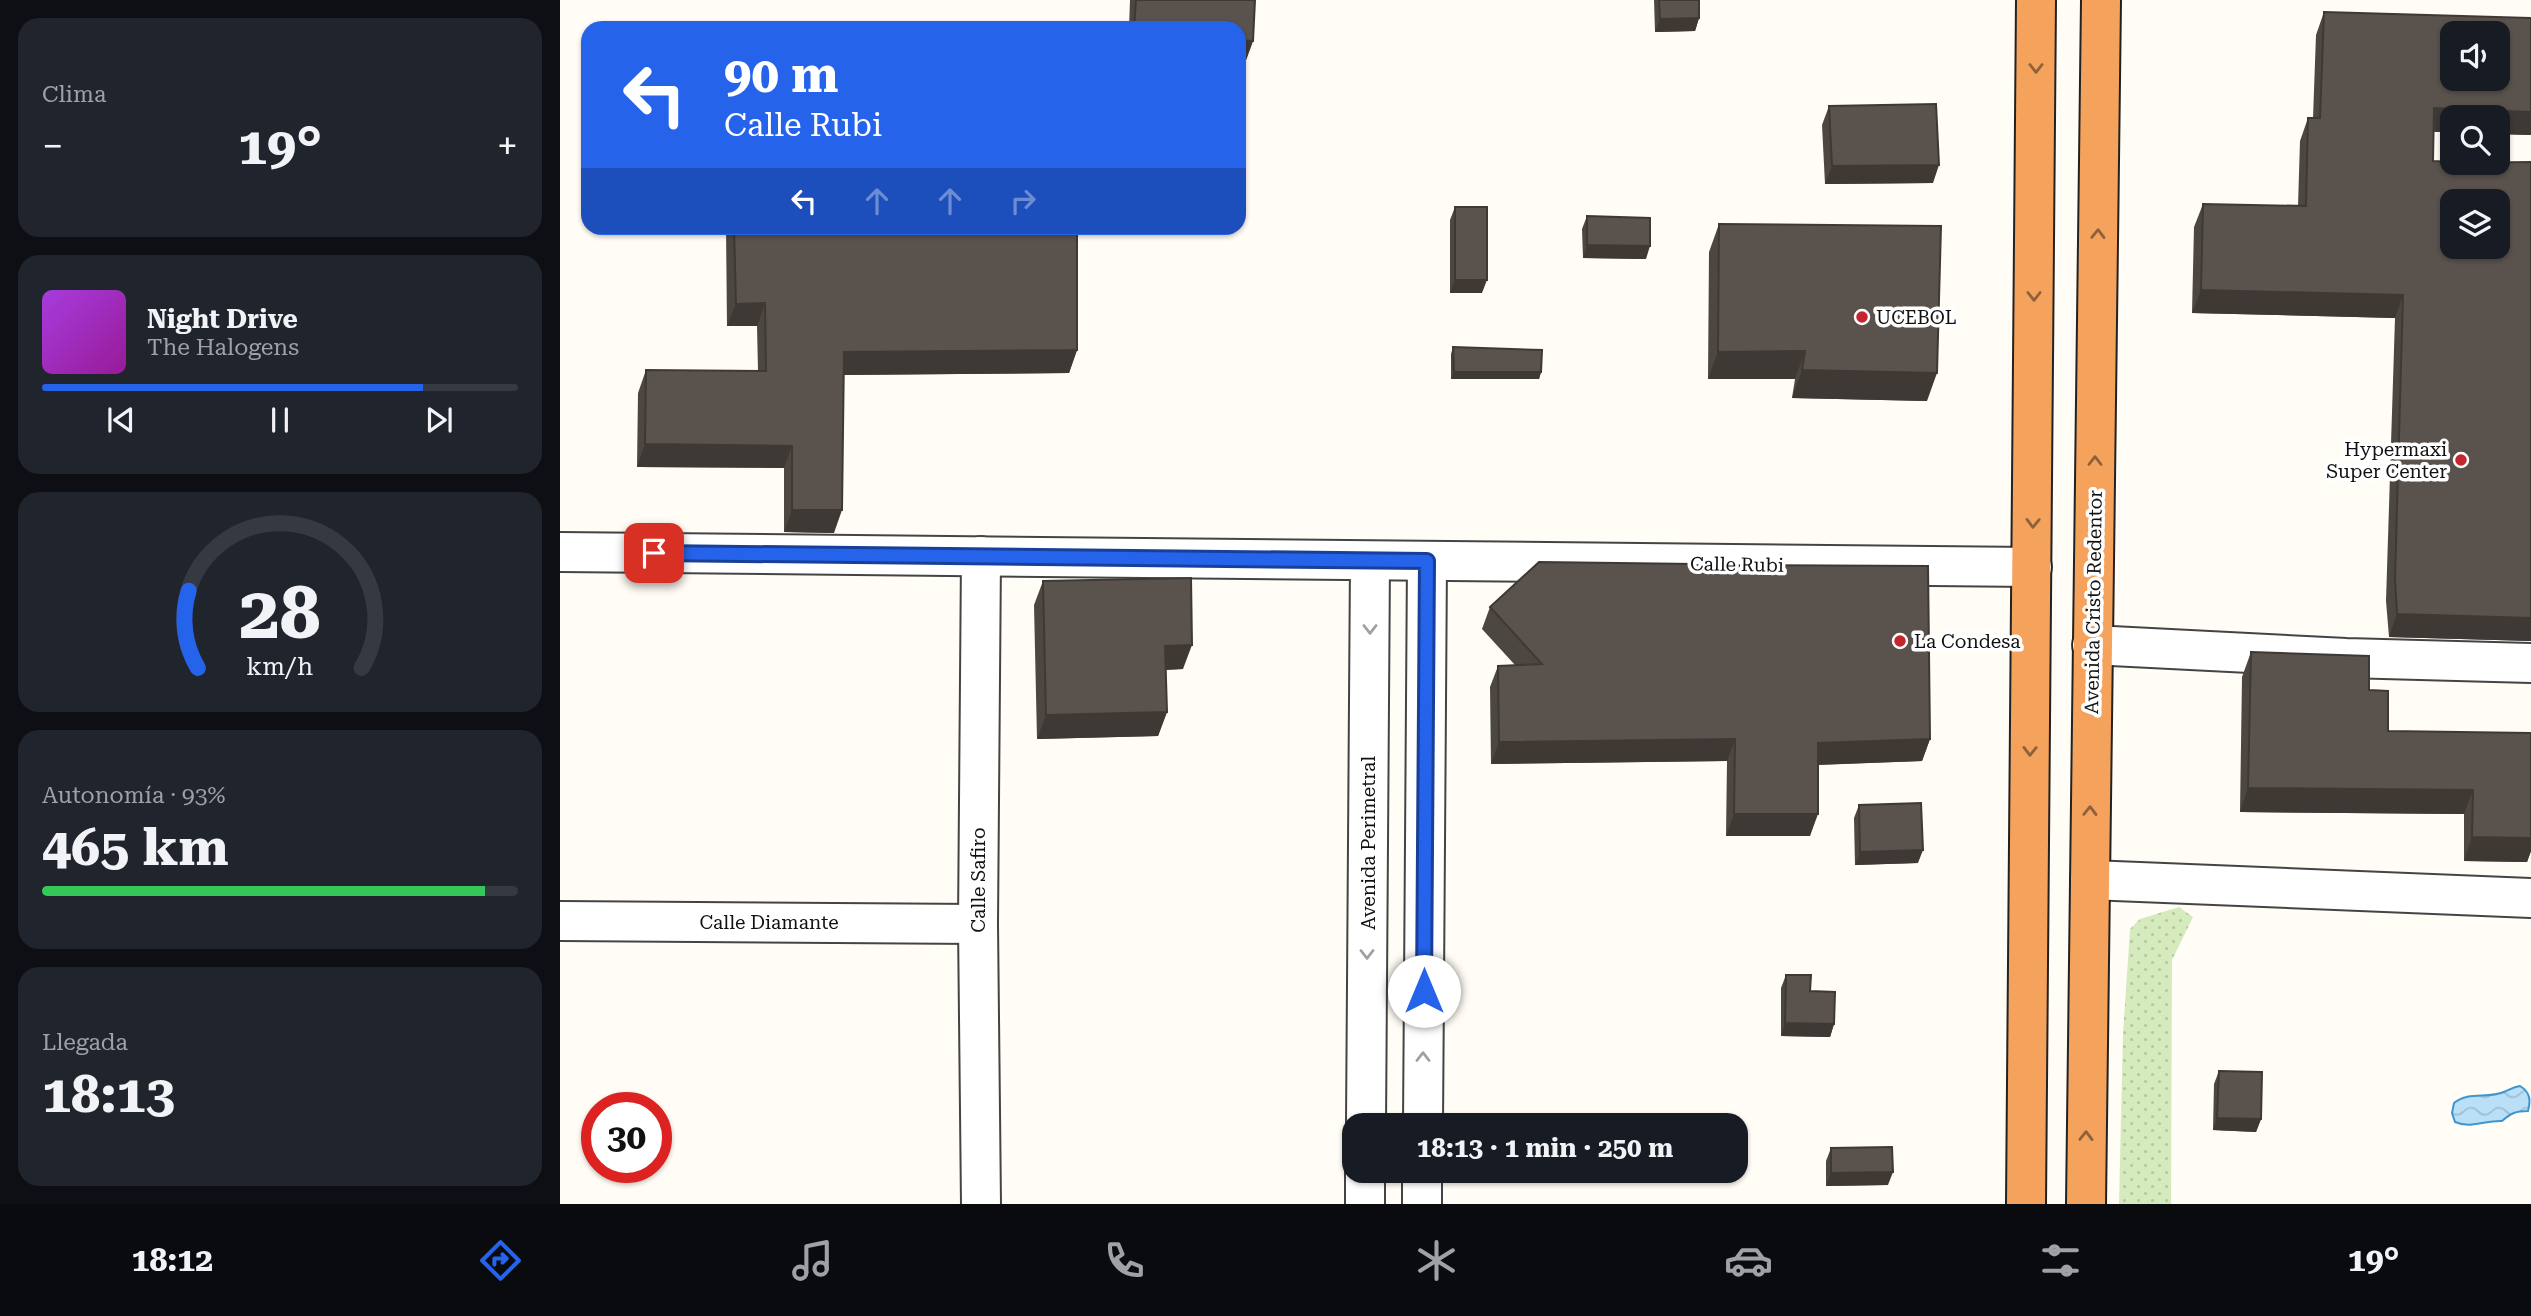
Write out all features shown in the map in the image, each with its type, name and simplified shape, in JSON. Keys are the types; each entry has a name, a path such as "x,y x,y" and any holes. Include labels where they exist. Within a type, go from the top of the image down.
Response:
{"highway":[{"path":"2026,1204 2036,0"},
{"name":"Avenida Cristo Redentor","path":"2085,1204 2101,0"}],"street":[{"name":"Calle Rubi","path":"560,552 2032,567"},
{"name":"Calle Safiro","path":"981,556 978,924 981,1204"},
{"name":"Avenida Perimetral","path":"1366,1113 1370,561"},
{"path":"1423,1113 1427,561"},
{"path":"2092,645 2346,658 2531,663"},
{"path":"2090,880 2531,898"},
{"name":"Calle Diamante","path":"560,921 978,924"},
{"path":"1365,1183 1365,1204"},
{"path":"1422,1183 1422,1204"}],"green space":[{"path":"2179,907 2193,917 2172,960 2171,1204 2119,1204 2123,1034 2130,929 2140,919"}],"water":[{"path":"2520,1086 2529,1097 2528,1111 2514,1113 2502,1121 2467,1125 2455,1122 2452,1113 2454,1103 2460,1099 2498,1094"}],"building":[{"path":"1136,0 1255,0 1253,41 1246,40 1246,21 1134,21"},
{"path":"1659,0 1699,0 1699,18 1660,19"},
{"path":"2324,12 2531,18 2531,112 2510,111 2510,105 2440,105 2440,108 2434,108 2433,161 2440,161 2440,175 2510,175 2510,162 2531,162 2531,618 2397,614 2395,578 2403,295 2201,290 2203,204 2306,206 2308,118 2320,118"},
{"path":"1936,104 1939,165 1832,166 1829,106"},
{"path":"1455,207 1487,207 1487,280 1455,280"},
{"path":"1587,216 1650,218 1650,246 1587,245"},
{"path":"1719,224 1941,226 1937,373 1802,370 1805,351 1718,352"},
{"path":"734,235 1077,235 1077,350 844,352 842,510 792,510 792,446 645,444 646,370 766,371 765,303 736,304"},
{"path":"1453,347 1542,350 1541,372 1454,372"},
{"path":"1539,562 1928,566 1930,739 1818,743 1818,814 1734,814 1735,739 1499,742 1498,666 1542,664 1490,607"},
{"path":"1191,578 1192,645 1165,646 1167,712 1046,715 1043,581"},
{"path":"2251,652 2369,656 2369,690 2388,691 2388,731 2531,733 2531,838 2472,837 2473,790 2248,788"},
{"path":"1921,803 1923,850 1860,852 1859,805"},
{"path":"1786,975 1811,975 1810,991 1835,992 1834,1024 1785,1023"},
{"path":"2219,1071 2262,1072 2261,1119 2217,1118"},
{"path":"1892,1147 1893,1172 1831,1173 1831,1148"}],"place":[{"name":"UCEBOL","path":"1862,317"},
{"name":"Hypermaxi Super Center","path":"2461,460"},
{"name":"La Condesa","path":"1900,641"}],"route":[{"path":"654,553 1427,561 1424,991"}]}
